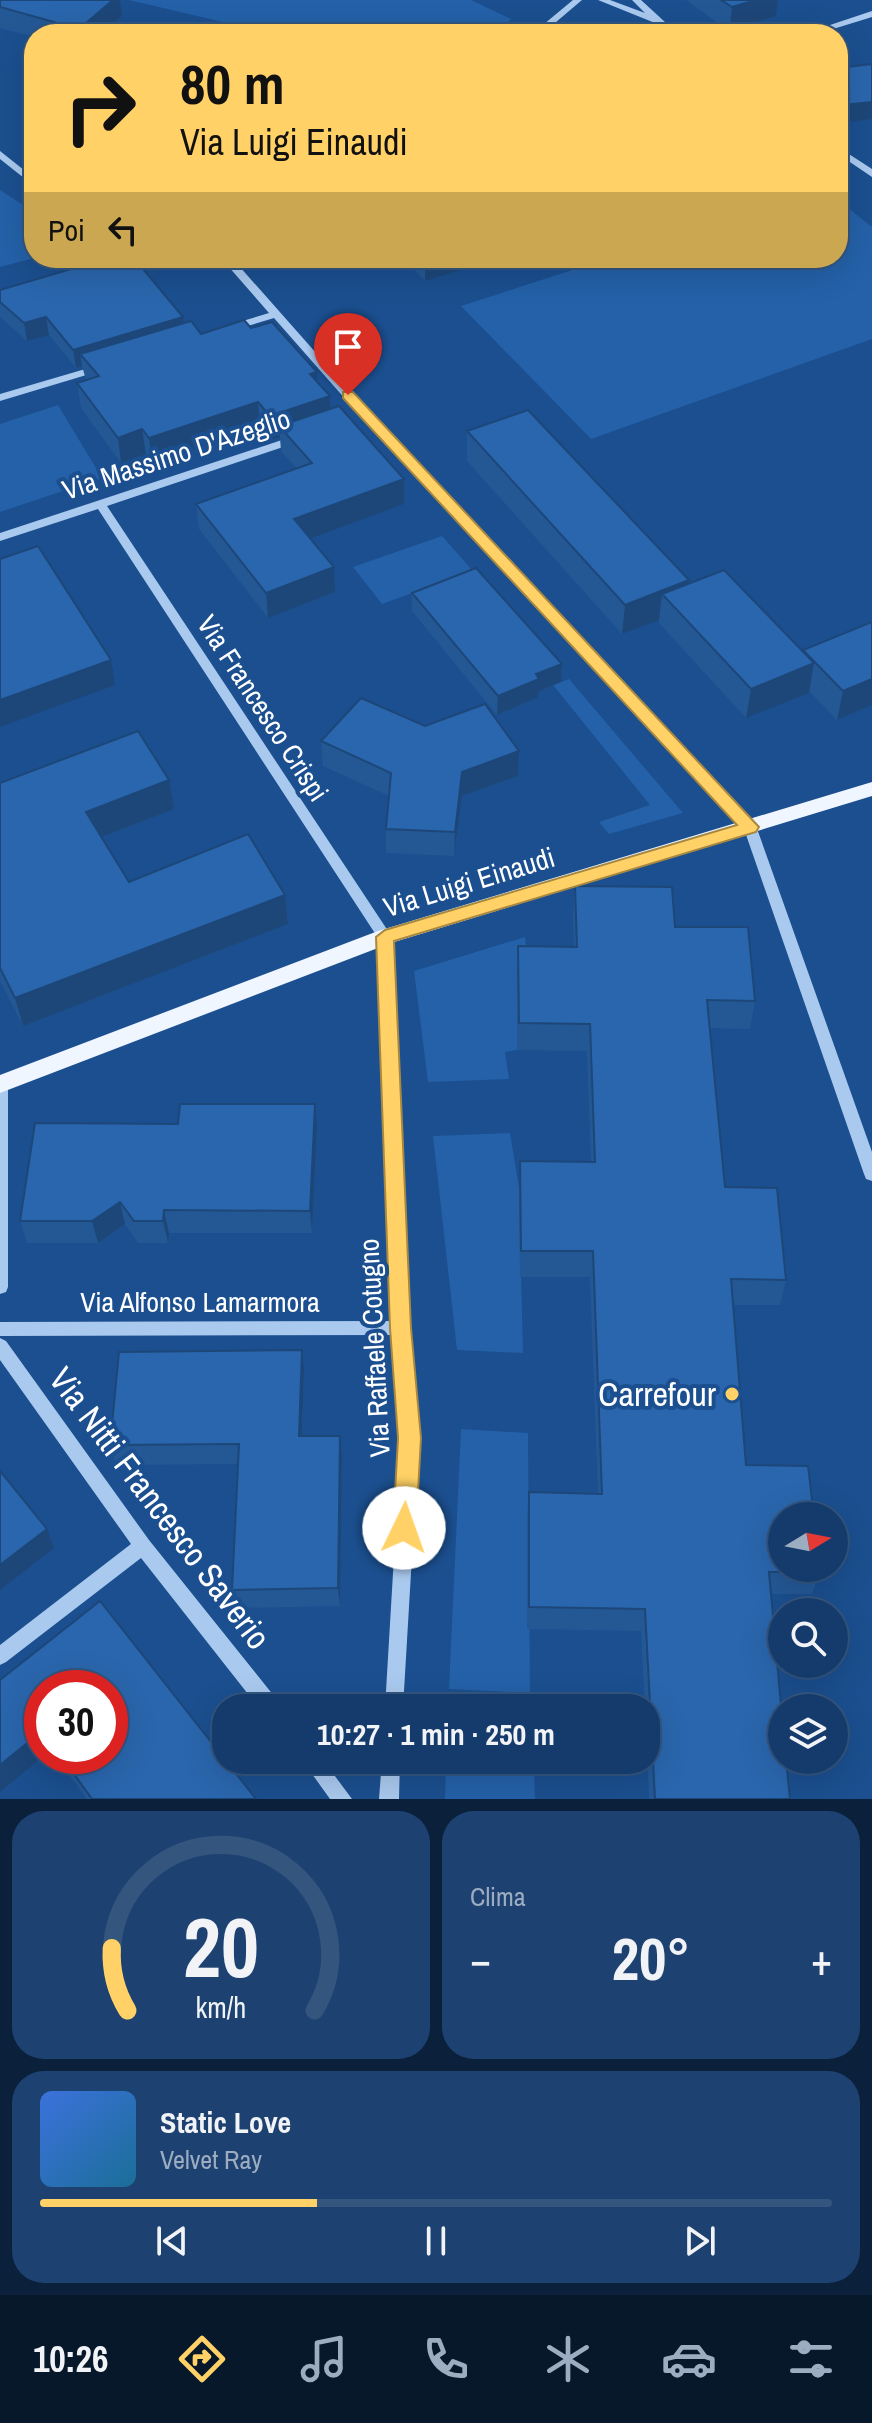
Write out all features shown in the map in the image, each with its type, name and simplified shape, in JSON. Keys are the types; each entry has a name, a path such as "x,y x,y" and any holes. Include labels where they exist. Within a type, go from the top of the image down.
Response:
{"main road":[{"name":"Via Luigi Einaudi","path":"0,1083 385,937 872,789"}],"street":[{"path":"549,24 578,0"},
{"path":"602,0 655,20"},
{"path":"636,0 660,24"},
{"path":"840,24 872,14"},
{"path":"0,154 24,174"},
{"path":"848,157 872,174"},
{"path":"235,268 366,416 750,827 872,1174"},
{"path":"217,332 276,314"},
{"path":"0,398 114,364"},
{"path":"351,421 366,416"},
{"name":"Via Massimo D'Azeglio","path":"0,537 307,436"},
{"name":"Via Francesco Crispi","path":"101,505 385,937"},
{"name":"Via Raffaele Cotugno","path":"385,937 401,1328 410,1438 395,1694"},
{"path":"0,1083 0,1287"},
{"name":"Via Alfonso Lamarmora","path":"0,1329 401,1328"},
{"name":"Via Nitti Francesco Saverio","path":"0,1346 143,1546 260,1694"},
{"path":"0,1656 143,1546"},
{"path":"322,1774 342,1799"},
{"path":"389,1799 390,1774"}],"shaded area":[{"path":"129,0 471,0 511,19 506,24 231,24"},
{"path":"0,190 24,206 24,261 0,267"},
{"path":"848,208 872,227 872,339 591,439 461,306 579,268 848,268"},
{"path":"58,405 102,478 0,512 0,424"},
{"path":"442,536 473,571 382,604 353,567"},
{"path":"569,679 683,813 609,834 599,822 650,805 553,685"},
{"path":"525,937 529,974 517,1050 505,1052 509,1079 428,1082 414,971"},
{"path":"510,1133 519,1188 523,1353 457,1350 433,1136"},
{"path":"461,1429 528,1433 530,1693 449,1689"},
{"path":"446,1774 534,1774 535,1799 445,1799"}],"building":[{"path":"0,0 113,0 85,24 61,24 0,7"},
{"path":"721,0 756,0 732,7"},
{"path":"872,64 872,102 848,104 848,67"},
{"path":"74,268 142,268 183,317 73,350 46,317 24,323 0,302 0,290"},
{"path":"244,320 251,328 272,322 317,372 310,374 330,396 270,416 258,402 149,438 142,429 118,438 77,383 99,376 80,354 191,321 201,334"},
{"path":"339,406 404,479 294,519 334,567 266,593 196,504 312,463 279,426"},
{"path":"528,410 689,580 625,605 467,431"},
{"path":"38,546 111,660 0,700 0,559"},
{"path":"476,568 562,664 536,674 539,679 498,696 412,593"},
{"path":"724,570 814,663 751,689 662,594"},
{"path":"872,622 872,679 843,691 803,650"},
{"path":"361,698 425,726 485,704 519,751 462,772 455,832 386,829 391,773 321,741"},
{"path":"138,731 169,780 86,812 129,882 248,834 285,895 15,998 0,968 0,783"},
{"path":"575,886 672,887 675,927 748,927 755,1001 707,1000 725,1187 777,1188 786,1280 731,1279 746,1465 808,1466 812,1502 768,1502 768,1582 771,1598 768,1598 768,1678 779,1678 780,1694 768,1694 768,1774 787,1774 790,1799 655,1799 654,1774 660,1774 660,1694 649,1694 645,1609 529,1607 529,1492 602,1494 593,1251 521,1251 520,1161 595,1162 590,1024 519,1023 518,946 577,947"},
{"path":"180,1104 315,1104 310,1211 164,1210 163,1221 134,1221 120,1202 92,1221 20,1221 35,1123 178,1124"},
{"path":"302,1350 299,1436 340,1436 338,1588 232,1590 239,1444 110,1445 119,1352"},
{"path":"0,1471 47,1529 0,1565"},
{"path":"100,1601 212,1743 212,1774 236,1774 256,1799 92,1799 74,1774 128,1774 128,1670 24,1670 24,1746 0,1765 0,1680"}],"place":[{"name":"Carrefour","path":"732,1394"}],"route":[{"path":"348,395 750,827 385,937 401,1328 410,1438 404,1528"}]}
